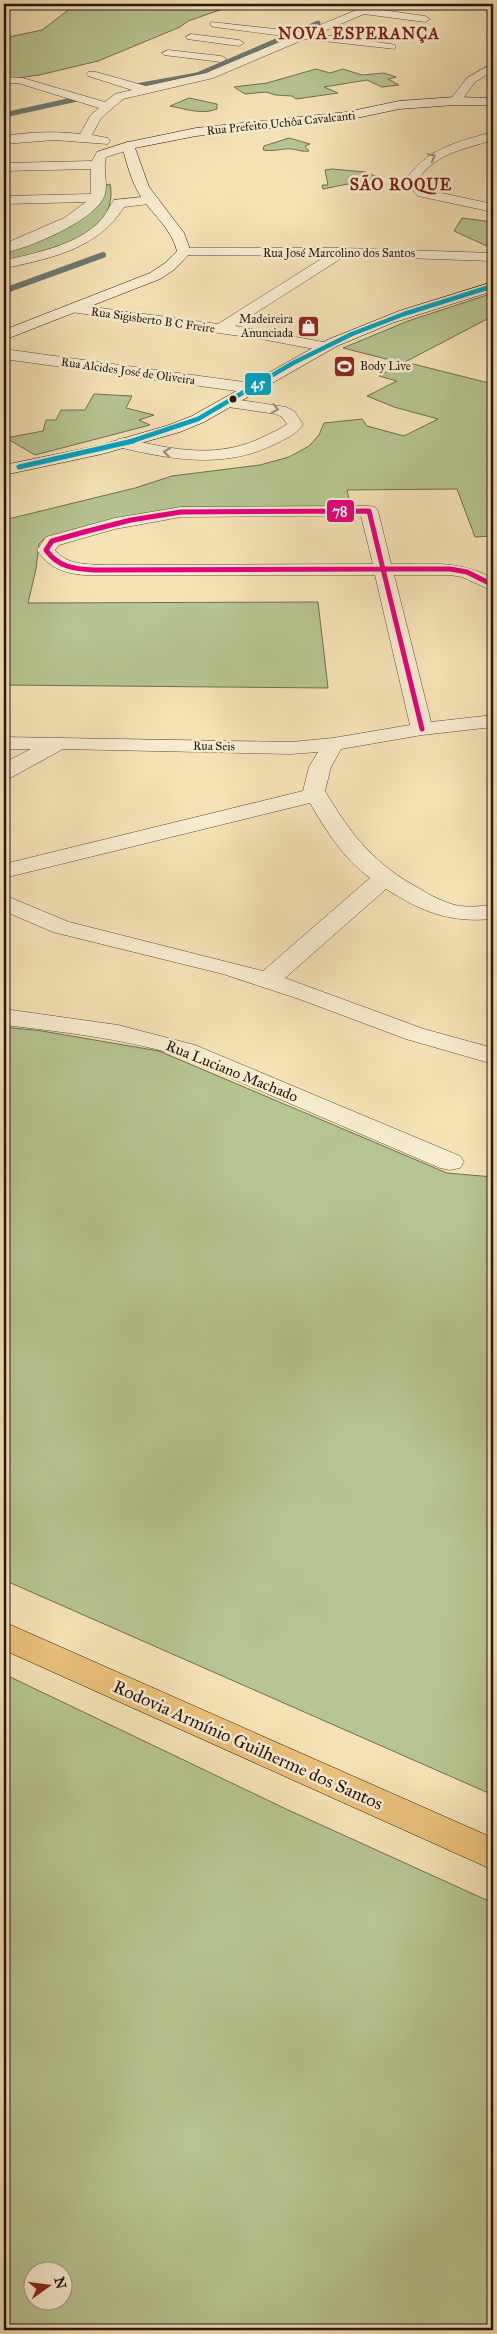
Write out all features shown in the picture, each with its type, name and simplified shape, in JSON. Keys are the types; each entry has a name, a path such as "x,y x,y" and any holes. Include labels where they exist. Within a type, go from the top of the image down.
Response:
{"main road":[{"name":"Rodovia Armínio Guilherme dos Santos","path":"4,1635 493,1855"}],"street":[{"path":"85,137 96,116 119,96 142,89 203,78 302,34 379,4"},
{"path":"364,11 425,19"},
{"path":"320,18 365,24"},
{"path":"215,24 391,47"},
{"path":"191,37 273,48"},
{"path":"168,53 242,62"},
{"path":"454,101 471,80 493,66"},
{"path":"92,74 142,89"},
{"path":"4,80 19,80 106,106"},
{"name":"Rua Prefeito Uchôa Cavalcanti","path":"98,165 103,154 128,146 196,132 347,116 399,105 454,101 493,102"},
{"path":"4,140 48,136 85,137 128,146 142,188 176,229 183,242 184,252 170,266 155,276 4,335"},
{"path":"493,136 430,157 421,165 414,176 416,186 423,193 493,208"},
{"path":"4,167 98,165 99,187 97,198 84,211 57,227 4,249"},
{"path":"4,200 97,198"},
{"path":"4,264 41,254 94,233 110,218 119,203 152,200"},
{"path":"4,235 42,233"},
{"name":"Rua José Marcolino dos Santos","path":"184,252 342,252 458,254 493,257"},
{"path":"220,329 342,252"},
{"path":"4,470 124,443 181,426 227,403 324,346 395,317 493,286"},
{"name":"Rua Sigisberto B C Freire","path":"71,308 324,346"},
{"name":"Rua Alcides José de Oliveira","path":"4,354 251,388"},
{"path":"124,443 196,456 237,453 250,450 292,429 295,424 288,414 280,410 227,403"},
{"path":"422,729 382,570 369,511 181,512 140,518 96,528 52,540 47,545 46,550 55,562 80,569 112,571 382,570 458,570 467,572 493,585"},
{"name":"Rua Seis","path":"4,744 58,743 282,748 333,744 422,729 493,721"},
{"path":"4,772 58,743"},
{"path":"333,744 320,767 314,791 334,826 370,867 418,898 451,912 472,914 493,912"},
{"path":"4,871 316,795"},
{"path":"267,981 385,877"},
{"path":"4,902 61,927 232,969 415,1034 490,1051"},
{"name":"Rua Luciano Machado","path":"4,1017 118,1031 150,1038 186,1050 450,1162"}],"green space":[{"path":"72,4 237,4 188,21 180,27 98,61 39,75 4,80 4,38 42,30 71,8"},
{"path":"316,69 330,73 343,69 362,75 384,73 396,77 388,79 399,85 382,87 367,80 324,87 338,93 296,99 292,96 266,92 245,94 234,87 267,83"},
{"path":"189,98 217,104 217,109 200,111 170,106"},
{"path":"289,138 310,144 305,146 309,151 292,149 263,150 264,146"},
{"path":"325,170 365,172 380,178 368,182 376,185 363,188 348,184 323,189 322,185 328,185"},
{"path":"110,184 111,197 108,210 101,222 91,231 61,245 4,262 4,251 59,229 106,185"},
{"path":"462,218 493,222 493,246 489,247 454,231"},
{"path":"493,293 493,316 405,362 493,384 493,536 475,537 457,489 347,490 351,508 182,509 76,529 45,538 39,544 36,569 28,603 318,602 328,688 4,685 4,520 135,488 172,476 260,465 289,457 309,446 319,435 324,423 362,419 367,426 404,436 438,419 394,407 367,396 397,381 379,376 402,363 343,348 408,321"},
{"path":"94,394 132,396 126,408 154,415 139,420 150,425 35,455 6,438 43,431 46,420 56,420 61,410 85,410"},
{"path":"4,1027 42,1031 159,1051 447,1173 493,1177 493,1795 4,1580"},
{"path":"4,1674 286,1809 493,1903 493,2330 4,2330"}],"waterway":[{"path":"136,86 197,75 318,23"},
{"path":"4,115 77,99"},
{"path":"4,291 103,255"}],"transit line":[{"name":"45","path":"19,467 110,447 154,435 198,419 293,363 332,343 387,320 493,286"},
{"name":"78","path":"422,729 369,511 181,512 164,514 131,520 52,541 46,550 58,563 84,570 112,571 450,569 467,572 493,585"}],"place":[{"name":"Madeireira Anunciada","path":"309,326"},
{"name":"Body Live","path":"344,366"}],"district":[{"name":"NOVA ESPERANÇA","path":"359,33"},
{"name":"SÃO ROQUE","path":"401,184"}]}
